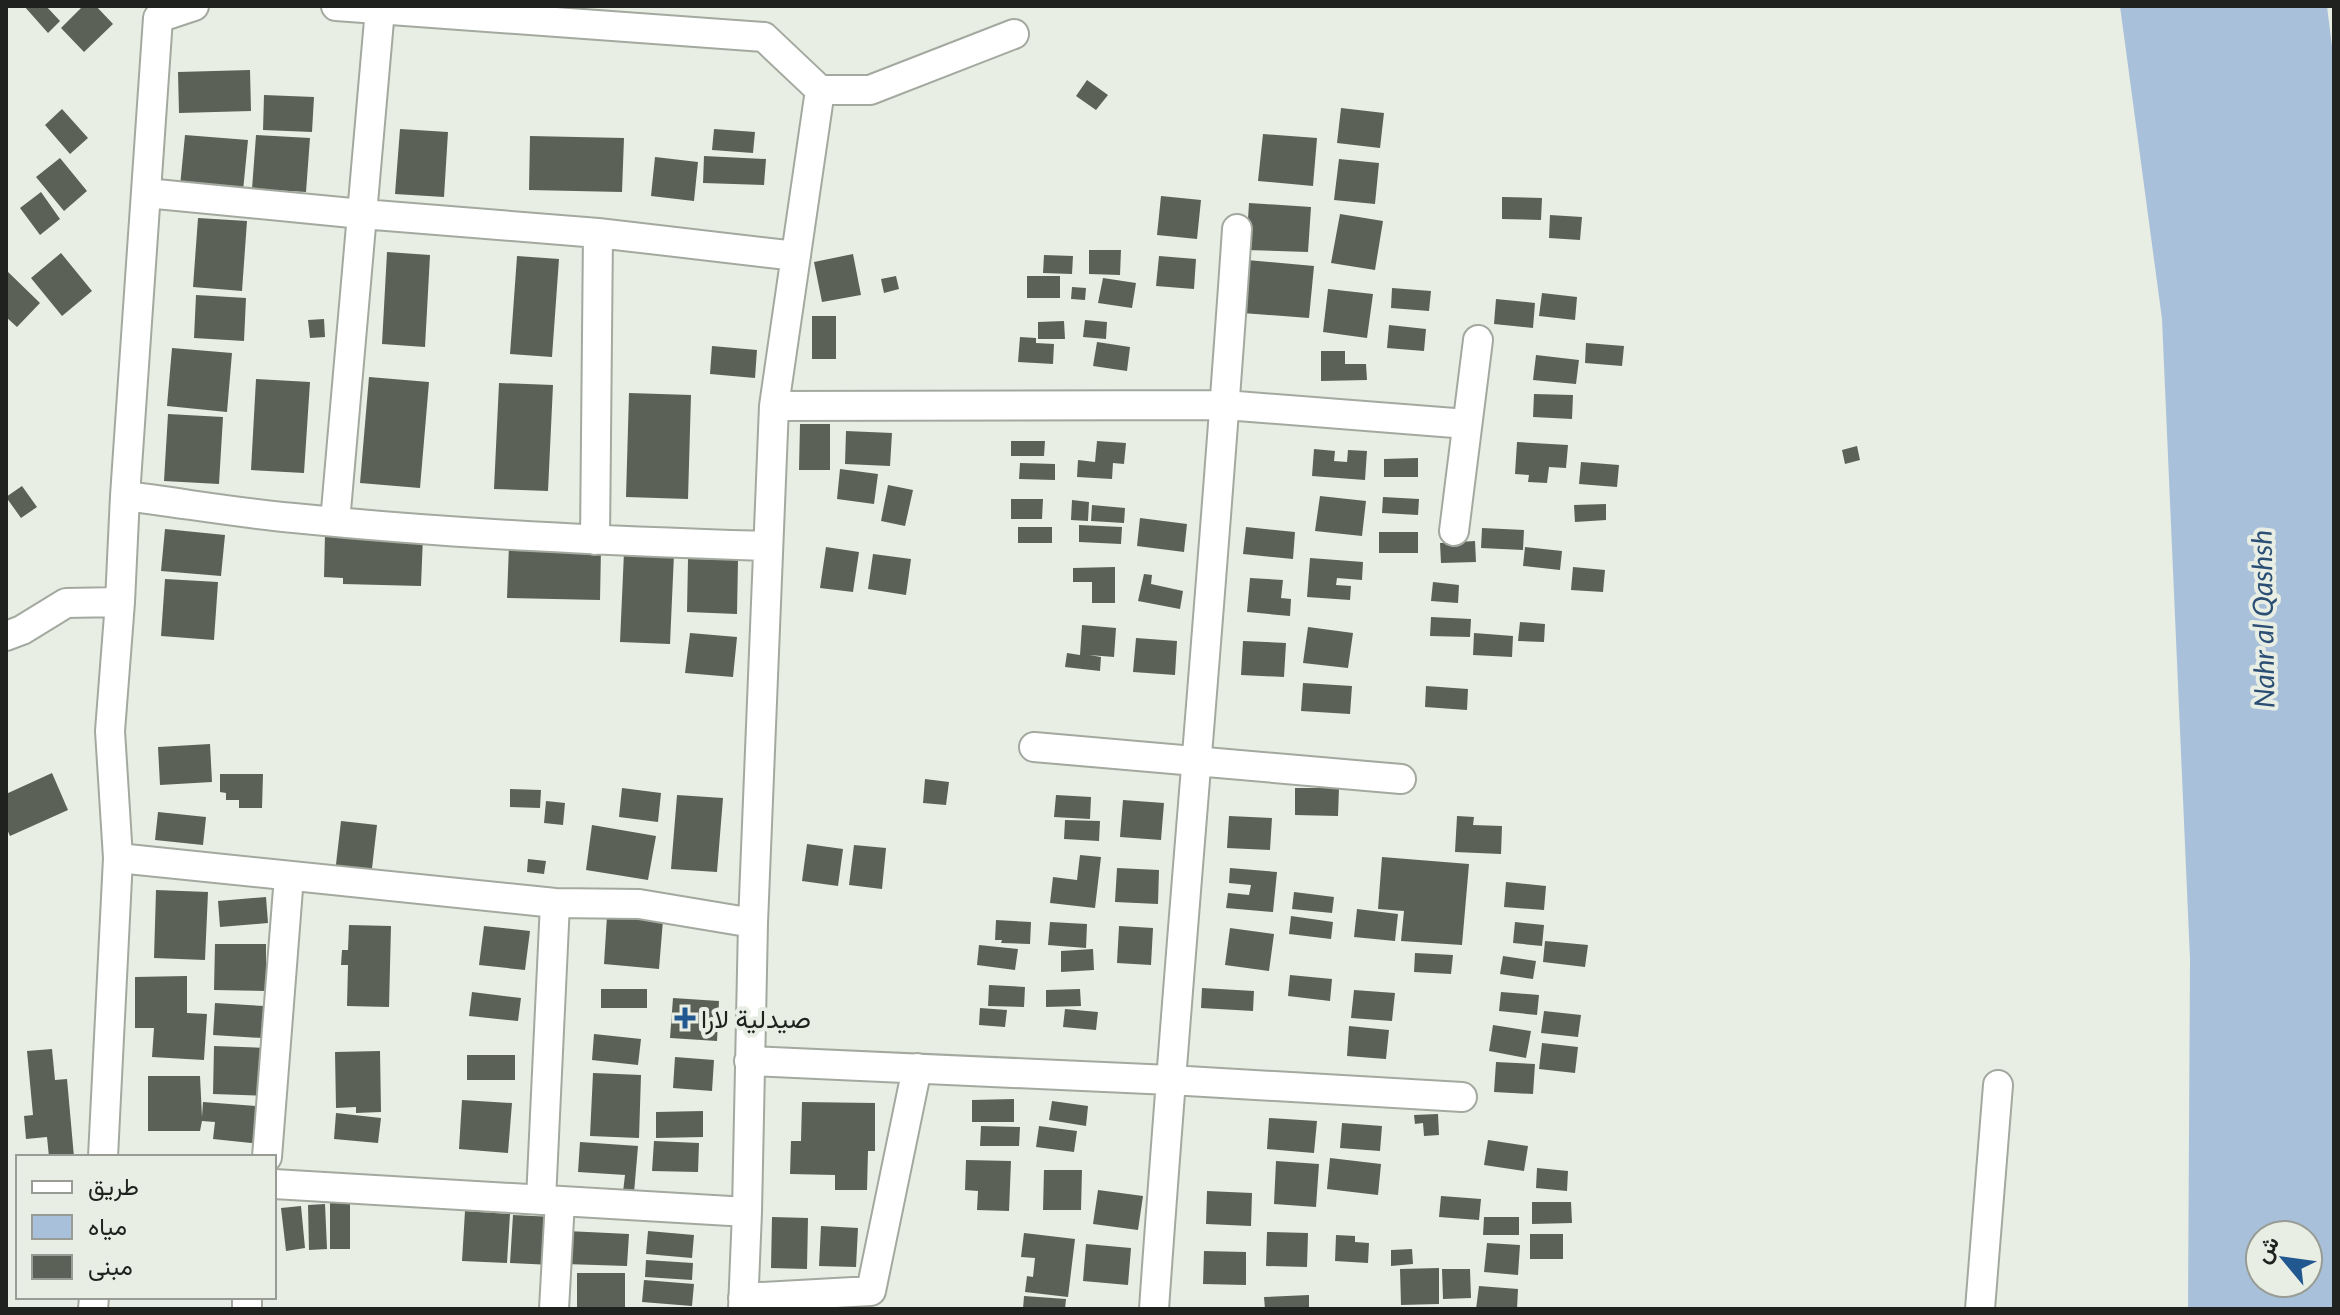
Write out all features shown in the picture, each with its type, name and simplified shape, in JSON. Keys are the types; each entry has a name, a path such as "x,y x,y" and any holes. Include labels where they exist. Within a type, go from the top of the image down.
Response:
{"street":[{"path":"103,1155 118,858 110,731 146,193 151,12 194,6"},
{"path":"336,6 436,10 764,37 820,90 870,90 1014,34"},
{"path":"335,522 380,9"},
{"path":"820,90 774,406 753,923 743,1304 871,1291 917,1068"},
{"path":"146,193 598,233 796,256"},
{"path":"1154,1309 1237,229"},
{"path":"595,540 598,233"},
{"path":"1454,531 1478,340"},
{"path":"774,406 1225,405 1467,424"},
{"path":"125,496 335,522 438,531 768,546"},
{"path":"6,636 22,630 66,603 120,602"},
{"path":"1034,747 1401,779"},
{"path":"118,858 555,903 639,904 753,923"},
{"path":"267,1155 289,876"},
{"path":"554,1309 551,1200 555,903"},
{"path":"749,1061 1462,1097"},
{"path":"1980,1309 1998,1085"},
{"path":"276,1184 747,1212"}],"water":[{"name":"Nahr al Qashsh","path":"2120,6 2327,6 2334,63 2334,1309 2188,1309 2190,959 2162,319"}],"building":[{"path":"24,6 46,6 60,21 48,33"},
{"path":"83,6 96,6 113,24 84,52 61,28"},
{"path":"250,70 251,111 179,113 178,72"},
{"path":"1087,80 1108,95 1096,110 1076,96"},
{"path":"264,95 314,97 312,132 263,130"},
{"path":"1341,108 1384,113 1380,148 1337,143"},
{"path":"62,109 88,138 70,154 45,125"},
{"path":"400,129 448,132 444,197 395,194"},
{"path":"714,129 755,132 753,153 712,150"},
{"path":"1263,134 1317,138 1313,186 1258,181"},
{"path":"185,135 248,140 243,191 180,186"},
{"path":"256,135 310,138 306,192 252,189"},
{"path":"530,136 624,138 622,192 529,190"},
{"path":"704,156 766,159 764,185 703,183"},
{"path":"655,157 698,162 694,201 651,196"},
{"path":"60,158 87,191 64,211 36,177"},
{"path":"1339,159 1379,163 1375,204 1334,200"},
{"path":"41,192 60,219 40,235 20,208"},
{"path":"1161,196 1201,200 1197,239 1157,235"},
{"path":"1502,197 1542,198 1541,220 1502,219"},
{"path":"1249,203 1311,207 1308,252 1246,250"},
{"path":"1340,214 1383,221 1375,270 1331,263"},
{"path":"1550,215 1582,217 1580,240 1549,238"},
{"path":"198,218 247,221 242,291 193,287"},
{"path":"1089,250 1121,250 1120,275 1089,274"},
{"path":"387,252 430,255 425,347 382,344"},
{"path":"61,253 92,291 62,316 31,278"},
{"path":"853,254 861,295 822,302 814,262"},
{"path":"1044,255 1073,256 1072,274 1043,273"},
{"path":"517,256 559,259 552,357 510,354"},
{"path":"1159,256 1196,259 1194,289 1156,286"},
{"path":"1247,260 1314,266 1309,318 1242,313"},
{"path":"6,270 40,303 17,327 6,317"},
{"path":"896,276 899,289 884,293 881,279"},
{"path":"1027,276 1060,276 1060,298 1027,298"},
{"path":"1103,278 1136,283 1132,308 1098,303"},
{"path":"1072,287 1086,288 1085,300 1071,299"},
{"path":"1392,288 1431,291 1429,311 1391,308"},
{"path":"1328,289 1373,294 1367,338 1323,332"},
{"path":"1542,293 1577,297 1575,320 1539,316"},
{"path":"196,295 246,298 244,341 194,338"},
{"path":"1496,299 1535,303 1533,328 1494,324"},
{"path":"812,316 836,316 836,359 812,359"},
{"path":"324,319 325,337 310,338 308,320"},
{"path":"1085,320 1107,322 1106,339 1083,337"},
{"path":"1064,321 1065,339 1038,339 1038,322"},
{"path":"1389,325 1426,329 1424,351 1387,348"},
{"path":"1020,337 1036,338 1036,343 1054,344 1053,364 1018,362"},
{"path":"1097,342 1130,347 1127,371 1093,366"},
{"path":"1586,343 1624,346 1622,366 1585,363"},
{"path":"712,346 757,350 755,378 710,374"},
{"path":"172,348 232,353 227,412 167,406"},
{"path":"1321,351 1345,351 1345,364 1366,364 1367,380 1321,381"},
{"path":"1536,355 1579,360 1576,384 1533,380"},
{"path":"369,377 429,382 420,488 360,483"},
{"path":"256,379 310,382 304,473 251,470"},
{"path":"499,383 553,385 548,491 494,489"},
{"path":"629,393 691,395 688,499 626,497"},
{"path":"1534,394 1573,395 1572,419 1533,417"},
{"path":"168,414 223,417 219,484 164,481"},
{"path":"800,424 830,424 830,470 799,470"},
{"path":"846,431 892,433 890,466 845,464"},
{"path":"1011,441 1045,441 1044,456 1011,456"},
{"path":"1097,441 1126,443 1124,464 1113,463 1112,479 1077,477 1078,460 1095,462"},
{"path":"1517,442 1568,445 1566,468 1549,467 1547,483 1528,482 1529,475 1515,474"},
{"path":"1857,446 1860,460 1845,464 1842,450"},
{"path":"1314,449 1335,451 1334,461 1347,462 1348,450 1367,451 1365,480 1312,476"},
{"path":"1418,458 1418,477 1384,477 1384,459"},
{"path":"1581,462 1619,465 1617,487 1579,484"},
{"path":"1020,463 1055,464 1055,480 1019,479"},
{"path":"840,469 878,474 874,504 837,499"},
{"path":"888,485 913,490 905,526 881,521"},
{"path":"22,486 37,507 21,518 6,497"},
{"path":"1320,496 1366,501 1362,536 1315,531"},
{"path":"1383,497 1419,499 1418,515 1382,513"},
{"path":"1011,499 1043,499 1042,519 1011,519"},
{"path":"1072,500 1089,502 1088,521 1071,520"},
{"path":"1606,504 1606,520 1575,522 1574,505"},
{"path":"1092,505 1125,508 1124,523 1091,521"},
{"path":"1140,518 1187,524 1184,552 1137,546"},
{"path":"1079,525 1122,527 1121,544 1079,542"},
{"path":"1018,527 1052,527 1052,543 1018,543"},
{"path":"1246,527 1295,532 1293,559 1243,554"},
{"path":"1482,528 1524,530 1523,550 1481,548"},
{"path":"165,529 225,535 221,576 161,571"},
{"path":"1379,532 1418,532 1418,553 1379,553"},
{"path":"325,533 423,536 421,586 343,584 343,578 324,577"},
{"path":"1475,541 1476,562 1441,563 1440,543"},
{"path":"509,545 601,548 600,600 507,598"},
{"path":"826,547 859,552 853,592 820,588"},
{"path":"1525,547 1562,551 1560,570 1523,566"},
{"path":"624,552 674,554 670,644 620,642"},
{"path":"873,554 911,559 906,595 868,589"},
{"path":"1310,558 1363,562 1362,580 1337,578 1336,585 1351,586 1350,600 1307,597"},
{"path":"688,559 738,560 737,614 687,612"},
{"path":"1115,567 1115,603 1092,603 1092,582 1073,582 1073,568"},
{"path":"1573,567 1605,570 1603,592 1571,590"},
{"path":"1144,574 1152,575 1151,584 1183,591 1180,609 1138,601"},
{"path":"1250,578 1283,580 1281,598 1291,599 1290,616 1247,612"},
{"path":"165,579 218,582 214,640 161,636"},
{"path":"1433,582 1459,585 1458,603 1431,601"},
{"path":"1431,617 1471,619 1470,637 1430,636"},
{"path":"1520,622 1545,624 1544,642 1518,641"},
{"path":"1082,625 1116,628 1114,657 1089,655 1101,657 1100,671 1065,667 1067,653 1080,655"},
{"path":"1308,627 1353,633 1348,668 1303,663"},
{"path":"690,633 737,637 733,677 685,673"},
{"path":"1474,633 1513,636 1512,657 1473,655"},
{"path":"1136,638 1177,641 1175,675 1133,672"},
{"path":"1243,641 1286,643 1284,677 1241,675"},
{"path":"1303,683 1352,686 1350,714 1301,711"},
{"path":"1426,686 1468,689 1467,710 1425,707"},
{"path":"210,744 212,782 160,785 158,747"},
{"path":"52,773 68,810 10,836 6,827 6,794"},
{"path":"220,774 263,774 262,808 239,808 239,800 226,800 226,793 220,792"},
{"path":"925,779 949,782 946,805 923,803"},
{"path":"622,788 661,793 658,822 619,817"},
{"path":"1295,788 1339,788 1338,816 1295,815"},
{"path":"510,789 541,790 540,808 510,807"},
{"path":"677,795 723,798 717,872 671,869"},
{"path":"1056,795 1091,797 1090,819 1054,817"},
{"path":"1123,800 1164,803 1161,840 1120,837"},
{"path":"546,801 565,803 563,825 544,823"},
{"path":"158,812 206,817 203,845 155,840"},
{"path":"1229,816 1272,818 1270,850 1227,848"},
{"path":"1457,816 1474,817 1473,825 1502,826 1501,854 1455,852"},
{"path":"1065,820 1100,821 1099,841 1064,839"},
{"path":"341,821 377,825 371,877 335,873"},
{"path":"592,825 656,836 648,880 586,870"},
{"path":"807,844 843,849 838,886 802,881"},
{"path":"854,845 886,848 882,889 849,885"},
{"path":"1080,855 1101,857 1095,908 1050,903 1053,877 1077,880"},
{"path":"1382,857 1469,864 1462,945 1401,941 1404,911 1378,909"},
{"path":"528,859 546,861 544,874 527,872"},
{"path":"1117,868 1159,870 1158,904 1115,902"},
{"path":"1230,868 1277,872 1273,912 1226,908 1228,893 1249,895 1251,885 1229,883"},
{"path":"1506,882 1546,886 1544,910 1504,907"},
{"path":"156,890 208,892 205,960 154,958"},
{"path":"1294,892 1334,897 1332,913 1292,909"},
{"path":"266,897 268,923 220,927 218,901"},
{"path":"1357,909 1398,914 1395,941 1354,937"},
{"path":"607,916 663,920 659,969 604,964"},
{"path":"1291,916 1333,922 1331,939 1289,934"},
{"path":"996,920 1031,922 1030,944 995,940"},
{"path":"1050,922 1087,924 1086,948 1048,945"},
{"path":"1515,922 1544,925 1542,946 1513,943"},
{"path":"349,925 391,926 389,1007 347,1006 348,965 341,965 342,950 348,950"},
{"path":"484,926 530,931 525,970 479,965"},
{"path":"1119,926 1153,928 1151,965 1117,963"},
{"path":"1230,928 1274,934 1269,971 1225,965"},
{"path":"1545,941 1588,945 1585,967 1543,962"},
{"path":"215,944 266,944 266,991 214,990"},
{"path":"979,945 1018,949 1015,970 977,965"},
{"path":"1093,949 1094,970 1061,972 1061,951"},
{"path":"1415,953 1453,955 1451,974 1414,972"},
{"path":"1503,956 1536,961 1533,979 1500,974"},
{"path":"1290,975 1332,979 1330,1001 1288,996"},
{"path":"187,976 187,1013 207,1014 204,1060 152,1057 154,1028 135,1028 135,977"},
{"path":"989,985 1025,987 1024,1007 988,1006"},
{"path":"1202,988 1254,991 1253,1011 1201,1008"},
{"path":"601,989 647,989 647,1008 601,1008"},
{"path":"1080,989 1081,1006 1046,1007 1046,990"},
{"path":"1354,990 1395,993 1392,1021 1351,1018"},
{"path":"472,992 521,998 518,1021 469,1016"},
{"path":"1501,992 1539,995 1537,1015 1499,1011"},
{"path":"673,998 719,1001 717,1041 670,1038"},
{"path":"215,1003 264,1006 262,1038 213,1035"},
{"path":"980,1008 1007,1010 1005,1027 979,1025"},
{"path":"1065,1009 1098,1012 1096,1030 1063,1027"},
{"path":"1544,1011 1581,1015 1578,1037 1541,1033"},
{"path":"1493,1025 1531,1031 1526,1058 1489,1051"},
{"path":"1349,1026 1389,1030 1386,1059 1347,1056"},
{"path":"594,1034 641,1039 638,1065 592,1060"},
{"path":"1542,1043 1578,1047 1575,1073 1539,1069"},
{"path":"214,1046 268,1048 267,1096 213,1094"},
{"path":"52,1049 55,1080 67,1079 74,1155 49,1155 47,1137 26,1139 24,1116 33,1115 27,1051"},
{"path":"380,1051 381,1112 356,1113 356,1107 336,1108 335,1052"},
{"path":"467,1055 515,1055 515,1080 467,1080"},
{"path":"675,1057 714,1060 712,1091 673,1088"},
{"path":"1496,1062 1535,1064 1533,1094 1494,1092"},
{"path":"593,1073 641,1075 639,1138 590,1136"},
{"path":"148,1076 200,1076 202,1117 203,1102 256,1106 255,1118 262,1119 260,1144 213,1139 215,1122 202,1121 200,1131 148,1131"},
{"path":"1014,1099 1014,1122 972,1122 972,1100"},
{"path":"462,1100 512,1103 508,1153 459,1149"},
{"path":"1052,1101 1088,1106 1086,1126 1049,1120"},
{"path":"802,1102 875,1103 875,1151 868,1151 867,1190 835,1190 835,1175 790,1174 791,1141 801,1141"},
{"path":"703,1111 703,1137 656,1138 656,1112"},
{"path":"336,1113 381,1118 378,1143 334,1139"},
{"path":"1438,1114 1439,1135 1424,1136 1423,1123 1415,1124 1414,1115"},
{"path":"1269,1118 1317,1121 1314,1153 1267,1149"},
{"path":"1342,1123 1382,1126 1380,1151 1340,1148"},
{"path":"981,1126 1020,1127 1019,1146 980,1146"},
{"path":"1039,1126 1077,1131 1074,1152 1036,1147"},
{"path":"1488,1140 1528,1146 1524,1171 1484,1165"},
{"path":"654,1141 699,1143 698,1172 652,1171"},
{"path":"580,1142 638,1146 634,1193 623,1192 625,1175 578,1172"},
{"path":"1330,1158 1381,1164 1378,1195 1327,1189"},
{"path":"966,1160 1011,1161 1009,1211 977,1210 978,1191 965,1190"},
{"path":"1276,1161 1319,1164 1316,1207 1274,1204"},
{"path":"1537,1168 1568,1171 1567,1191 1536,1188"},
{"path":"1044,1170 1082,1170 1081,1210 1043,1210"},
{"path":"1098,1190 1143,1196 1138,1230 1093,1224"},
{"path":"1207,1191 1252,1193 1251,1226 1206,1224"},
{"path":"1441,1196 1481,1199 1479,1220 1439,1217"},
{"path":"330,1202 350,1202 350,1249 330,1249"},
{"path":"1532,1202 1571,1202 1572,1223 1532,1224"},
{"path":"325,1204 327,1249 309,1250 308,1205"},
{"path":"301,1206 305,1248 286,1251 281,1208"},
{"path":"465,1211 510,1214 507,1263 462,1261"},
{"path":"513,1215 554,1217 552,1265 510,1263"},
{"path":"772,1217 808,1218 807,1269 771,1268"},
{"path":"1484,1217 1519,1217 1519,1235 1483,1235"},
{"path":"821,1226 858,1228 856,1267 819,1266"},
{"path":"567,1231 629,1234 627,1266 565,1264"},
{"path":"648,1231 694,1235 692,1258 646,1254"},
{"path":"1267,1232 1308,1233 1307,1267 1266,1266"},
{"path":"1024,1233 1075,1239 1068,1297 1025,1292 1027,1276 1033,1277 1035,1258 1021,1257"},
{"path":"1530,1234 1563,1234 1563,1259 1530,1259"},
{"path":"1336,1235 1355,1236 1355,1242 1369,1243 1368,1263 1335,1261"},
{"path":"1487,1243 1520,1245 1518,1275 1484,1272"},
{"path":"1086,1244 1131,1248 1128,1285 1083,1281"},
{"path":"1412,1249 1413,1264 1391,1266 1391,1250"},
{"path":"1204,1251 1246,1252 1246,1285 1203,1284"},
{"path":"646,1260 693,1263 692,1280 645,1277"},
{"path":"1439,1268 1439,1304 1401,1305 1400,1269"},
{"path":"1442,1269 1470,1269 1471,1298 1443,1299"},
{"path":"577,1273 625,1273 625,1307 577,1307"},
{"path":"644,1280 694,1284 692,1306 642,1302"},
{"path":"1479,1286 1518,1289 1517,1309 1476,1309"},
{"path":"1309,1295 1309,1309 1265,1309 1264,1297"},
{"path":"1024,1296 1066,1299 1065,1309 1023,1309"}],"place":[{"name":"صيدلية لارا","path":"685,1018"}]}
